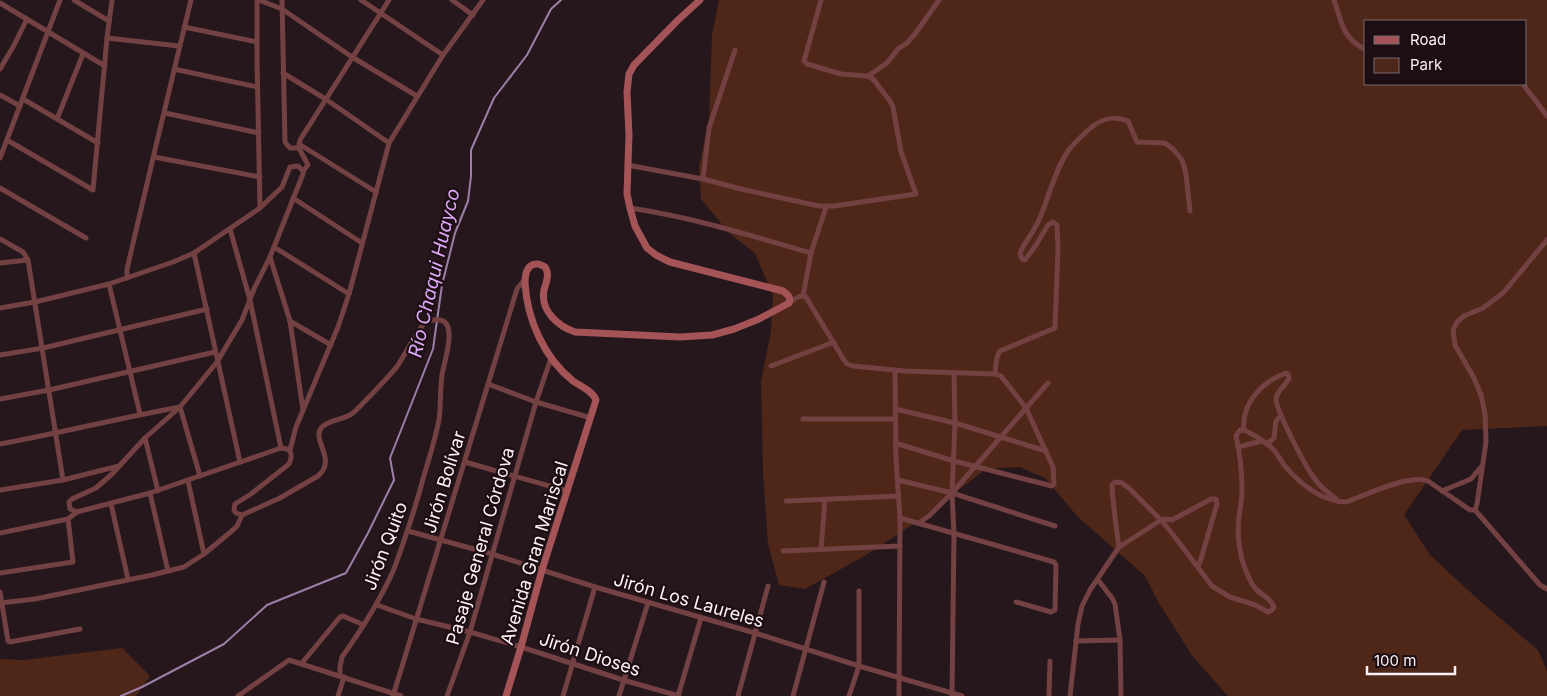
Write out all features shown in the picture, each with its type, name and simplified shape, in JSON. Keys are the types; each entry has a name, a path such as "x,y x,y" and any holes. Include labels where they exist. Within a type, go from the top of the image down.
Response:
{"street":[{"path":"0,158 60,0"},
{"path":"74,0 110,21"},
{"path":"7,140 93,190 112,0"},
{"path":"127,278 127,269 191,0"},
{"path":"260,208 257,87 258,0 282,9 352,57 417,96"},
{"path":"282,0 285,142 290,148 299,146 376,192"},
{"path":"361,0 443,55"},
{"path":"299,146 352,57 389,0"},
{"path":"452,0 473,15"},
{"path":"1,603 34,599 184,567 204,554 237,526 242,515 234,510 235,504 284,468 292,458 290,450 296,427 331,345 349,294 389,143 443,55 483,0"},
{"path":"678,20 694,0"},
{"path":"700,0 634,65 629,74 627,92 629,135 627,194 635,226 647,248 656,255 670,262 784,291 788,294 789,303"},
{"path":"627,165 704,179 826,207 916,194 901,152 893,107 873,79 868,76 841,74 807,64 804,61 822,0"},
{"path":"868,76 887,64 898,49 912,39 939,0"},
{"path":"1334,0 1340,23 1345,32 1355,43 1364,49"},
{"path":"0,4 105,66"},
{"path":"0,69 26,19"},
{"path":"184,27 257,42"},
{"path":"107,38 179,46"},
{"path":"704,179 709,128 735,50"},
{"path":"57,119 83,54"},
{"path":"174,69 257,87"},
{"path":"283,73 389,143"},
{"path":"1524,85 1547,116"},
{"path":"0,95 20,106"},
{"path":"23,99 98,143"},
{"path":"165,113 259,132"},
{"path":"996,374 997,355 1000,351 1055,328 1058,248 1056,223 1048,224 1025,260 1022,260 1020,253 1035,230 1054,180 1068,151 1097,122 1106,118 1122,118 1128,121 1137,142 1165,143 1173,149 1184,165 1190,211"},
{"path":"299,146 308,165 302,169"},
{"path":"154,157 260,177"},
{"path":"0,308 35,302 109,284 194,253 260,208 282,187 290,167 294,165 302,169"},
{"path":"77,512 70,509 69,502 96,488 112,474 145,438 180,407 217,362 242,320 270,257 303,174 302,169"},
{"path":"0,188 86,238"},
{"path":"293,198 362,243"},
{"path":"803,296 811,253 826,207"},
{"path":"630,208 726,228 811,253"},
{"path":"230,229 250,300 281,448"},
{"path":"0,240 23,252 28,260 63,480"},
{"path":"1475,510 1486,442 1485,414 1474,378 1455,345 1453,330 1457,322 1464,316 1483,308 1503,292 1547,240"},
{"path":"274,247 349,294"},
{"path":"194,253 240,462"},
{"path":"270,257 290,320 303,410"},
{"path":"0,263 28,260"},
{"path":"551,358 539,336 527,302 525,279 526,272 531,265 541,264 547,273 544,297 547,310 556,322 575,332 680,337 712,335 759,319 803,296 809,300 847,364 895,370 996,374 1001,376 1026,408 1053,467 1054,484 1052,486 954,461 895,442"},
{"name":"Jirón Bolívar","path":"393,695 517,289 525,279"},
{"path":"109,284 140,414"},
{"path":"0,355 43,348 207,309"},
{"path":"290,320 331,345"},
{"name":"Jirón Quito","path":"242,515 280,498 323,472 326,459 318,434 320,428 353,413 399,364 425,322 442,320 446,323 449,329 448,347 442,376 439,417 435,438 408,531 393,570 377,605 342,657 340,667 342,676 338,696"},
{"path":"771,366 834,342"},
{"path":"0,398 49,390 215,352"},
{"name":"Pasaje General Córdova","path":"447,696 470,632 536,402 551,358"},
{"name":"Avenida Gran Mariscal","path":"506,696 542,570 596,400 595,397 572,380 551,358"},
{"path":"895,370 895,442 900,518 899,696"},
{"path":"952,695 954,373"},
{"path":"1244,430 1244,417 1254,396 1261,387 1269,381 1286,373 1288,374 1289,380 1277,396 1276,401 1314,478 1322,488 1339,502"},
{"path":"919,523 952,493 1048,383"},
{"path":"488,384 536,402 591,418"},
{"path":"0,444 180,407"},
{"path":"180,407 200,476"},
{"path":"895,409 955,423 1046,451"},
{"path":"1238,447 1265,442 1274,438 1276,421 1282,415"},
{"path":"803,419 895,419"},
{"path":"1119,547 1114,518 1112,485 1115,482 1122,483 1130,489 1161,520 1212,586 1220,592 1268,612 1274,607 1272,602 1255,588 1242,560 1239,540 1239,518 1242,491 1236,436 1240,430 1244,430 1265,442 1274,450 1285,466 1303,484 1316,493 1339,502 1346,502 1414,479 1428,481 1470,510 1475,510 1540,585 1547,588"},
{"path":"145,438 158,491"},
{"path":"0,533 68,520 77,512 158,491 281,448 290,450"},
{"path":"465,462 567,492"},
{"path":"1442,491 1471,479 1483,465"},
{"path":"0,490 63,480 120,466"},
{"path":"898,480 952,493 1055,526"},
{"path":"188,481 204,554"},
{"path":"150,493 168,571"},
{"path":"786,502 899,496"},
{"path":"1070,696 1082,606 1090,590 1119,547 1161,520 1172,520 1211,499 1217,500 1198,566"},
{"path":"820,549 825,500"},
{"path":"111,504 128,579"},
{"path":"900,518 1056,563 1055,610 1053,612 1016,602"},
{"path":"0,573 73,562 68,520"},
{"path":"1171,532 1172,520"},
{"name":"Jirón Los Laureles","path":"408,531 492,554 595,587 899,677 952,695 962,696"},
{"path":"783,551 900,546"},
{"path":"1098,580 1115,604 1120,640 1121,696"},
{"path":"793,696 824,582"},
{"path":"738,696 768,586"},
{"path":"563,696 595,587"},
{"path":"849,696 859,666 859,591"},
{"path":"0,592 7,638 10,642 80,629"},
{"path":"619,696 648,603"},
{"name":"Jirón Dioses","path":"377,605 416,619 470,632 679,696"},
{"path":"302,664 340,617 343,616 364,625"},
{"path":"679,696 701,618"},
{"path":"1076,641 1120,640"},
{"path":"238,696 286,661 292,660 400,696"},
{"path":"1048,696 1050,661"}],"green space":[{"path":"719,0 1547,0 1547,426 1462,430 1404,515 1431,556 1481,602 1538,650 1547,671 1547,696 1228,696 1193,657 1159,603 1145,576 1077,516 1045,478 1020,467 986,469 915,523 866,555 805,589 779,585 768,544 763,471 761,382 771,331 773,296 755,253 729,233 701,199 699,167 709,119 712,35"},
{"path":"122,648 150,676 136,696 0,696 0,659 24,660"}],"waterway":[{"name":"Río Chaqui Huayco","path":"121,696 224,644 267,605 346,573 394,480 390,458 433,349 442,285 455,233 468,201 471,176 471,150 494,98 527,55 551,9 561,0"}]}
